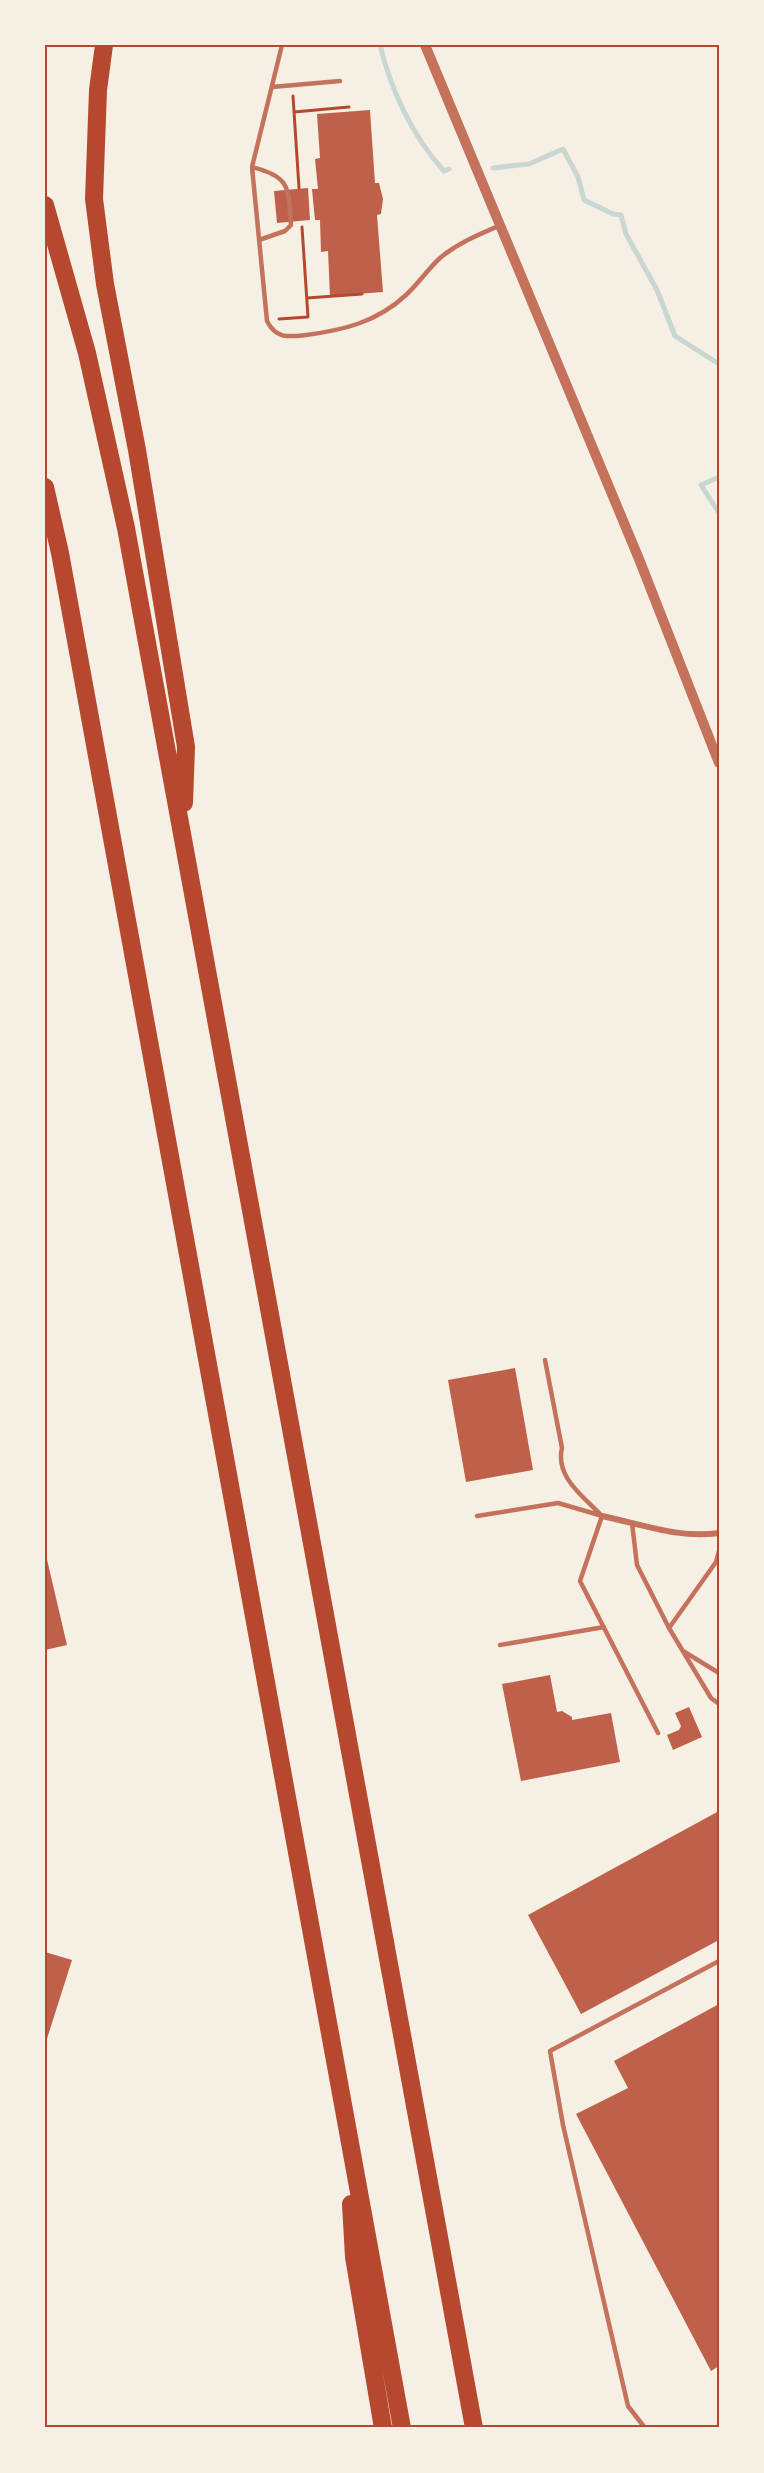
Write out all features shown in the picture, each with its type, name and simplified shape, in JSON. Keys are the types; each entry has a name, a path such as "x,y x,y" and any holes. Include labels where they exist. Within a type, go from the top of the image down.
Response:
{"highway":[{"path":"104,45 98,90 94,199 105,284 137,450 186,747 183,838"},
{"path":"45,205 87,353 126,528 475,2428"},
{"path":"45,488 62,565 402,2428"},
{"path":"346,2121 354,2257 383,2428"}],"street":[{"path":"425,45 639,560 719,763"},
{"path":"602,1516 677,1533 703,1536 719,1533"}],"lane":[{"path":"282,45 252,167 267,321 271,330 278,335 288,337 337,331 379,317 406,295 441,258 463,243 501,225"},
{"path":"272,87 340,81"},
{"path":"252,167 271,172 283,179 288,187 289,196 291,225 275,236 259,240"},
{"path":"545,1360 562,1448 559,1460 566,1479 602,1516"},
{"path":"477,1516 558,1503 602,1516"},
{"path":"602,1516 580,1581 658,1732"},
{"path":"632,1523 637,1565 681,1649 711,1698 719,1704"},
{"path":"669,1628 718,1563 719,1551"},
{"path":"500,1645 604,1627"},
{"path":"681,1649 719,1673"},
{"path":"645,2428 628,2406 563,2125 550,2051 719,1960"}],"path":[{"path":"294,112 349,107"},
{"path":"307,298 362,294"}],"building":[{"path":"370,110 375,183 379,183 383,199 381,214 377,215 383,292 330,296 328,251 321,252 320,220 315,220 312,189 318,189 315,159 320,158 317,114"},
{"path":"308,188 310,220 277,223 274,191"},
{"path":"515,1368 533,1470 466,1482 448,1380"},
{"path":"45,1551 67,1645 45,1650"},
{"path":"550,1675 557,1712 562,1711 572,1717 572,1720 611,1713 620,1762 521,1781 502,1684"},
{"path":"689,1707 702,1737 673,1750 667,1735 679,1730 681,1726 675,1713"},
{"path":"719,1811 719,1940 581,2014 528,1915"},
{"path":"45,1952 72,1960 45,2045"},
{"path":"719,2004 719,2366 711,2371 576,2114 628,2088 614,2061"}],"waterway":[{"path":"380,45 390,79 404,112 422,143 444,171 449,169"},
{"path":"493,168 529,164 563,149 578,177 584,200 613,214 621,215 626,234 657,290 675,336 719,364"},
{"path":"719,477 701,485 719,513"}]}
